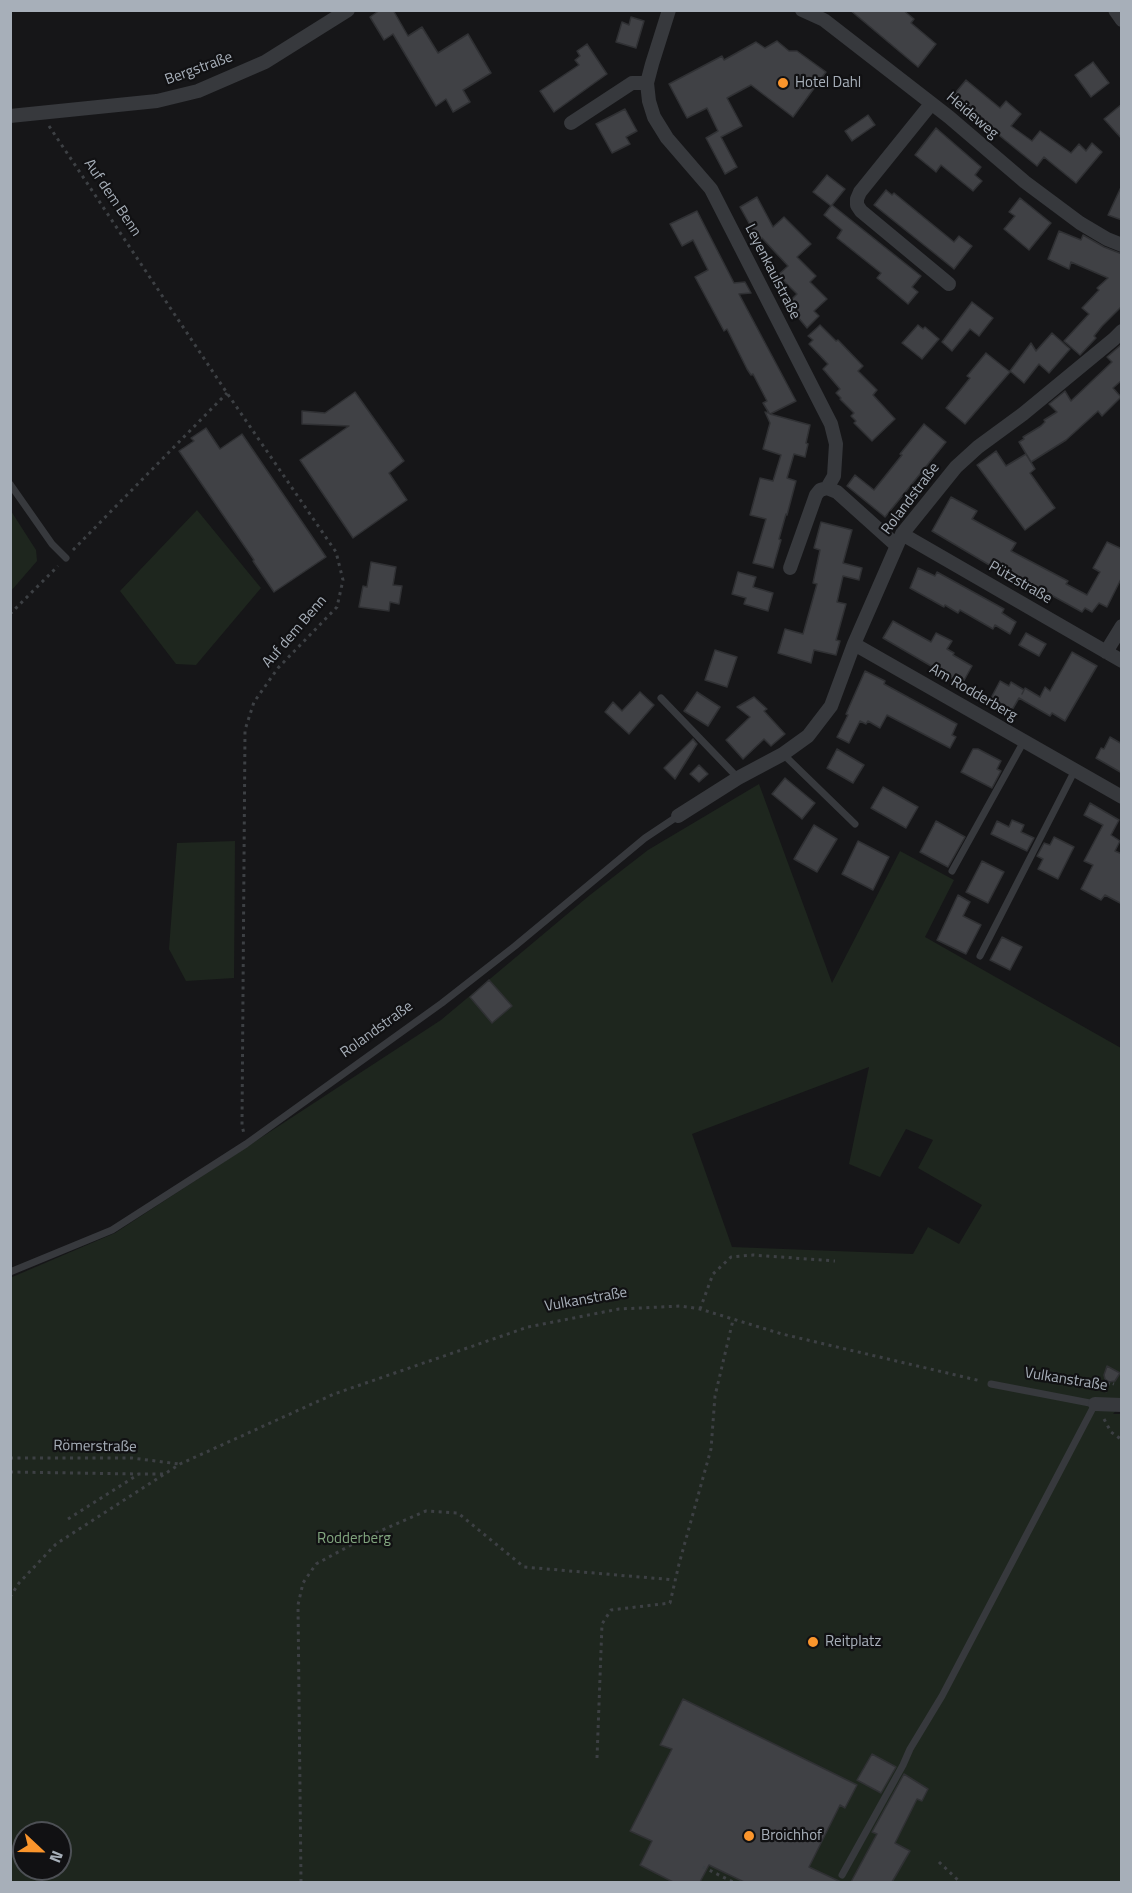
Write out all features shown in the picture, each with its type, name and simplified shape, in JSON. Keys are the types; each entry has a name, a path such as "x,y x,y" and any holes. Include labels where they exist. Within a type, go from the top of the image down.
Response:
{"street":[{"name":"Bergstraße","path":"10,116 157,101 198,91 265,62 348,10"},
{"name":"Leyenkaulstraße","path":"669,10 648,83 649,101 659,128 711,189 831,424 836,444 834,477 828,488 820,490 816,495 790,568"},
{"name":"Heideweg","path":"802,10 824,20 1025,182 1071,216 1107,239 1122,245"},
{"path":"1115,10 1122,20"},
{"path":"571,123 632,83 648,83"},
{"path":"931,104 860,192 857,205 861,211 949,284"},
{"name":"Rolandstraße","path":"678,816 738,778 783,754 808,736 831,706 854,644 899,539 957,467 978,447 1023,414 1122,331"},
{"path":"828,488 837,492 899,539"},
{"name":"Pützstraße","path":"899,539 1122,661"},
{"path":"1106,652 1122,626"},
{"name":"Am Rodderberg","path":"854,644 1122,797"},
{"name":"Vulkanstraße","path":"1095,1404 1122,1405"}],"lane":[{"path":"10,484 52,544 66,558"},
{"path":"662,698 738,778"},
{"path":"952,871 1023,741"},
{"path":"783,754 855,824"},
{"path":"980,956 1075,770"},
{"name":"Rolandstraße","path":"10,1272 111,1230 246,1144 442,1004 636,845 678,816"},
{"name":"Vulkanstraße","path":"991,1384 1095,1404"},
{"path":"842,1875 910,1749 942,1696 1095,1404"}],"path":[{"name":"Auf dem Benn","path":"40,114 336,552 343,580 337,607 278,668 254,702 245,730 242,1125 246,1144"},
{"path":"10,614 227,393"},
{"path":"700,1309 713,1274 731,1257 753,1255 835,1261"},
{"name":"Vulkanstraße","path":"19,1582 57,1544 180,1464 334,1394 528,1327 619,1309 681,1306 700,1309 782,1334 991,1384"},
{"path":"597,1758 602,1624 611,1610 670,1603 711,1449 715,1396 733,1320"},
{"path":"1095,1404 1111,1432 1122,1440"},
{"name":"Römerstraße","path":"10,1458 132,1458 180,1464"},
{"path":"10,1472 164,1474"},
{"path":"69,1519 139,1474"},
{"path":"301,1882 298,1605 303,1583 316,1564 366,1536 426,1511 458,1513 524,1567 675,1580"},
{"path":"10,1585 19,1582"},
{"path":"10,1597 19,1582"},
{"path":"939,1862 960,1882"},
{"path":"703,1867 733,1882"}],"green space":[{"path":"197,510 261,588 196,665 176,664 120,591"},
{"path":"11,511 36,550 37,561 11,591"},
{"name":"Rodderberg","path":"759,784 832,983 900,851 954,880 925,937 1121,1048 1122,1404 1113,1414 1122,1414 1121,1882 11,1882 10,1278 115,1233 441,1020 590,895 648,850","holes":["869,1067 849,1164 880,1177 906,1129 933,1140 918,1168 982,1205 959,1244 928,1227 913,1254 732,1247 692,1134"]},
{"path":"235,841 234,978 186,981 169,949 177,843"}],"building":[{"path":"380,10 393,10 408,36 422,27 438,53 468,34 491,73 463,90 470,102 453,112 446,99 436,106 393,34 384,40 370,17"},
{"path":"850,10 903,10 914,19 911,23 936,44 918,67"},
{"path":"631,17 644,21 636,48 616,42 622,22 629,25"},
{"name":"Hotel Dahl","path":"777,41 789,51 797,51 826,72 793,117 751,85 727,98 742,126 721,137 737,167 725,174 706,138 718,131 707,108 687,118 669,84 722,56 724,60 756,42 765,48"},
{"path":"587,44 607,74 554,112 540,91 579,65 575,60 580,56 577,51"},
{"path":"1093,62 1109,83 1091,97 1075,75"},
{"path":"966,80 1000,108 1006,101 1021,114 1011,126 1032,141 1040,131 1071,153 1079,144 1086,151 1092,143 1102,152 1076,183 1044,157 1037,166 952,97"},
{"path":"1122,104 1122,139 1104,119"},
{"path":"625,109 637,131 626,137 630,144 612,153 596,124"},
{"path":"868,115 875,125 852,141 845,131"},
{"path":"936,128 981,167 975,175 982,181 973,191 941,165 936,172 915,155"},
{"path":"827,175 845,189 832,205 921,276 912,287 918,292 908,304 877,278 881,273 837,238 842,230 824,215 831,206 813,192"},
{"path":"1122,185 1122,220 1108,215"},
{"path":"886,190 892,195 894,193 954,242 959,236 972,246 954,269 874,205"},
{"path":"757,197 773,227 784,217 811,244 797,257 816,276 810,282 827,299 814,311 819,316 807,328 787,304 797,294 778,275 788,266 762,238 759,241 740,207"},
{"path":"1020,198 1051,223 1029,250 1004,229 1015,216 1009,212"},
{"path":"697,211 734,283 745,282 751,293 739,294 796,401 770,414 810,425 805,457 794,454 787,478 796,481 773,568 753,563 766,519 750,515 760,478 773,481 781,455 763,449 770,423 765,412 769,413 763,403 767,401 753,374 751,375 747,369 727,329 724,331 695,277 708,270 693,240 682,246 670,224"},
{"path":"1059,231 1081,240 1083,235 1122,254 1122,306 1102,326 1094,336 1096,338 1080,355 1064,341 1089,314 1082,308 1108,278 1071,262 1069,269 1048,259"},
{"path":"972,302 993,318 979,336 970,329 952,351 942,342"},
{"path":"820,325 863,366 858,371 877,390 873,395 895,419 872,441 854,423 856,421 851,416 854,413 840,399 836,393 840,389 823,369 828,364 809,344 813,340 808,336"},
{"path":"918,325 923,329 925,327 939,339 922,359 902,343"},
{"path":"1052,333 1070,349 1049,373 1039,364 1024,383 1010,371 1031,343 1036,351"},
{"path":"1122,344 1122,380 1113,388 1121,397 1102,416 1098,411 1066,440 1031,462 1019,442 1057,412 1049,404 1065,391 1071,401 1112,362 1107,357"},
{"path":"986,353 1010,372 965,424 946,408 970,378 967,376"},
{"path":"355,392 404,461 389,473 407,500 353,538 300,460 349,426 302,424 302,411 325,413"},
{"path":"924,424 946,442 885,517 847,486 855,475 874,490"},
{"path":"206,428 220,449 242,434 326,557 274,592 179,451 194,441 191,438"},
{"path":"996,451 1006,466 1026,454 1035,469 1030,473 1055,508 1025,530 977,465"},
{"path":"951,497 977,511 972,519 1016,543 1011,551 1068,581 1066,584 1087,595 1100,572 1093,568 1107,542 1122,549 1122,577 1107,607 1099,603 1092,612 1085,608 1082,612 993,563 991,566 932,531"},
{"path":"821,522 852,530 843,563 862,568 859,580 843,576 837,602 846,604 836,640 840,641 836,655 814,650 811,663 778,653 785,629 803,634 817,584 813,583 820,550 814,548"},
{"path":"371,562 396,567 393,585 402,586 399,604 390,602 389,611 359,607 363,586 367,587"},
{"path":"918,568 935,576 937,572 1004,609 1002,613 1016,622 1010,634 995,625 993,629 960,610 958,613 945,605 944,607 910,588"},
{"path":"738,572 756,577 753,587 773,593 768,611 744,604 746,598 732,594"},
{"path":"893,621 931,642 936,633 952,641 947,649 972,666 962,684 883,638"},
{"path":"1026,633 1046,644 1039,656 1019,645"},
{"path":"715,650 737,657 727,687 705,680"},
{"path":"1072,652 1097,666 1065,721 1052,713 1050,716 1019,698 1012,710 991,698 1000,681 1009,686 1011,682 1040,697 1045,687 1050,691"},
{"path":"865,671 957,724 952,735 956,737 950,748 887,715 880,728 868,721 866,724 860,721 849,743 837,737"},
{"path":"640,692 654,705 629,734 605,712 613,702 622,711"},
{"path":"697,692 720,707 708,726 684,711"},
{"path":"754,697 767,709 764,711 785,734 771,746 764,739 743,759 726,740 750,717 737,707"},
{"path":"1110,737 1122,744 1122,773 1096,758"},
{"path":"693,739 697,744 675,779 664,768"},
{"path":"837,749 864,765 853,783 827,768"},
{"path":"973,749 978,749 1001,761 997,769 1001,771 992,788 961,772"},
{"path":"699,765 708,774 699,782 690,774"},
{"path":"785,778 815,803 802,819 772,794"},
{"path":"883,787 918,807 906,828 871,808"},
{"path":"1090,803 1119,820 1111,835 1120,841 1115,851 1122,854 1122,904 1105,895 1101,900 1081,889 1093,865 1084,861 1103,825 1084,815"},
{"path":"1012,820 1024,825 1021,832 1034,838 1027,851 991,834 997,821 1009,827"},
{"path":"936,821 965,837 948,867 920,852"},
{"path":"814,825 837,839 817,872 794,859"},
{"path":"1054,837 1074,847 1058,879 1038,869 1043,859 1037,856 1044,843 1050,845"},
{"path":"858,841 889,857 873,890 842,874"},
{"path":"982,861 1004,872 988,903 966,892"},
{"path":"958,895 970,902 963,916 981,925 966,954 937,940"},
{"path":"1002,937 1022,947 1010,970 990,960"},
{"path":"489,980 512,1006 492,1023 470,997"},
{"path":"1107,1366 1120,1373 1115,1381 1109,1382 1105,1379"},
{"path":"683,1699 857,1785 845,1808 840,1805 809,1867 841,1882 744,1882 709,1865 700,1882 673,1882 640,1865 652,1841 630,1831 672,1749 660,1745"},
{"path":"872,1754 896,1767 881,1793 857,1780"},
{"name":"Broichhof","path":"904,1774 928,1789 922,1801 917,1799 895,1843 910,1851 892,1882 851,1882 877,1834 872,1832"}],"place":[{"name":"Hotel Dahl","path":"783,83"},
{"name":"Reitplatz","path":"813,1642"},
{"name":"Broichhof","path":"749,1836"}]}
